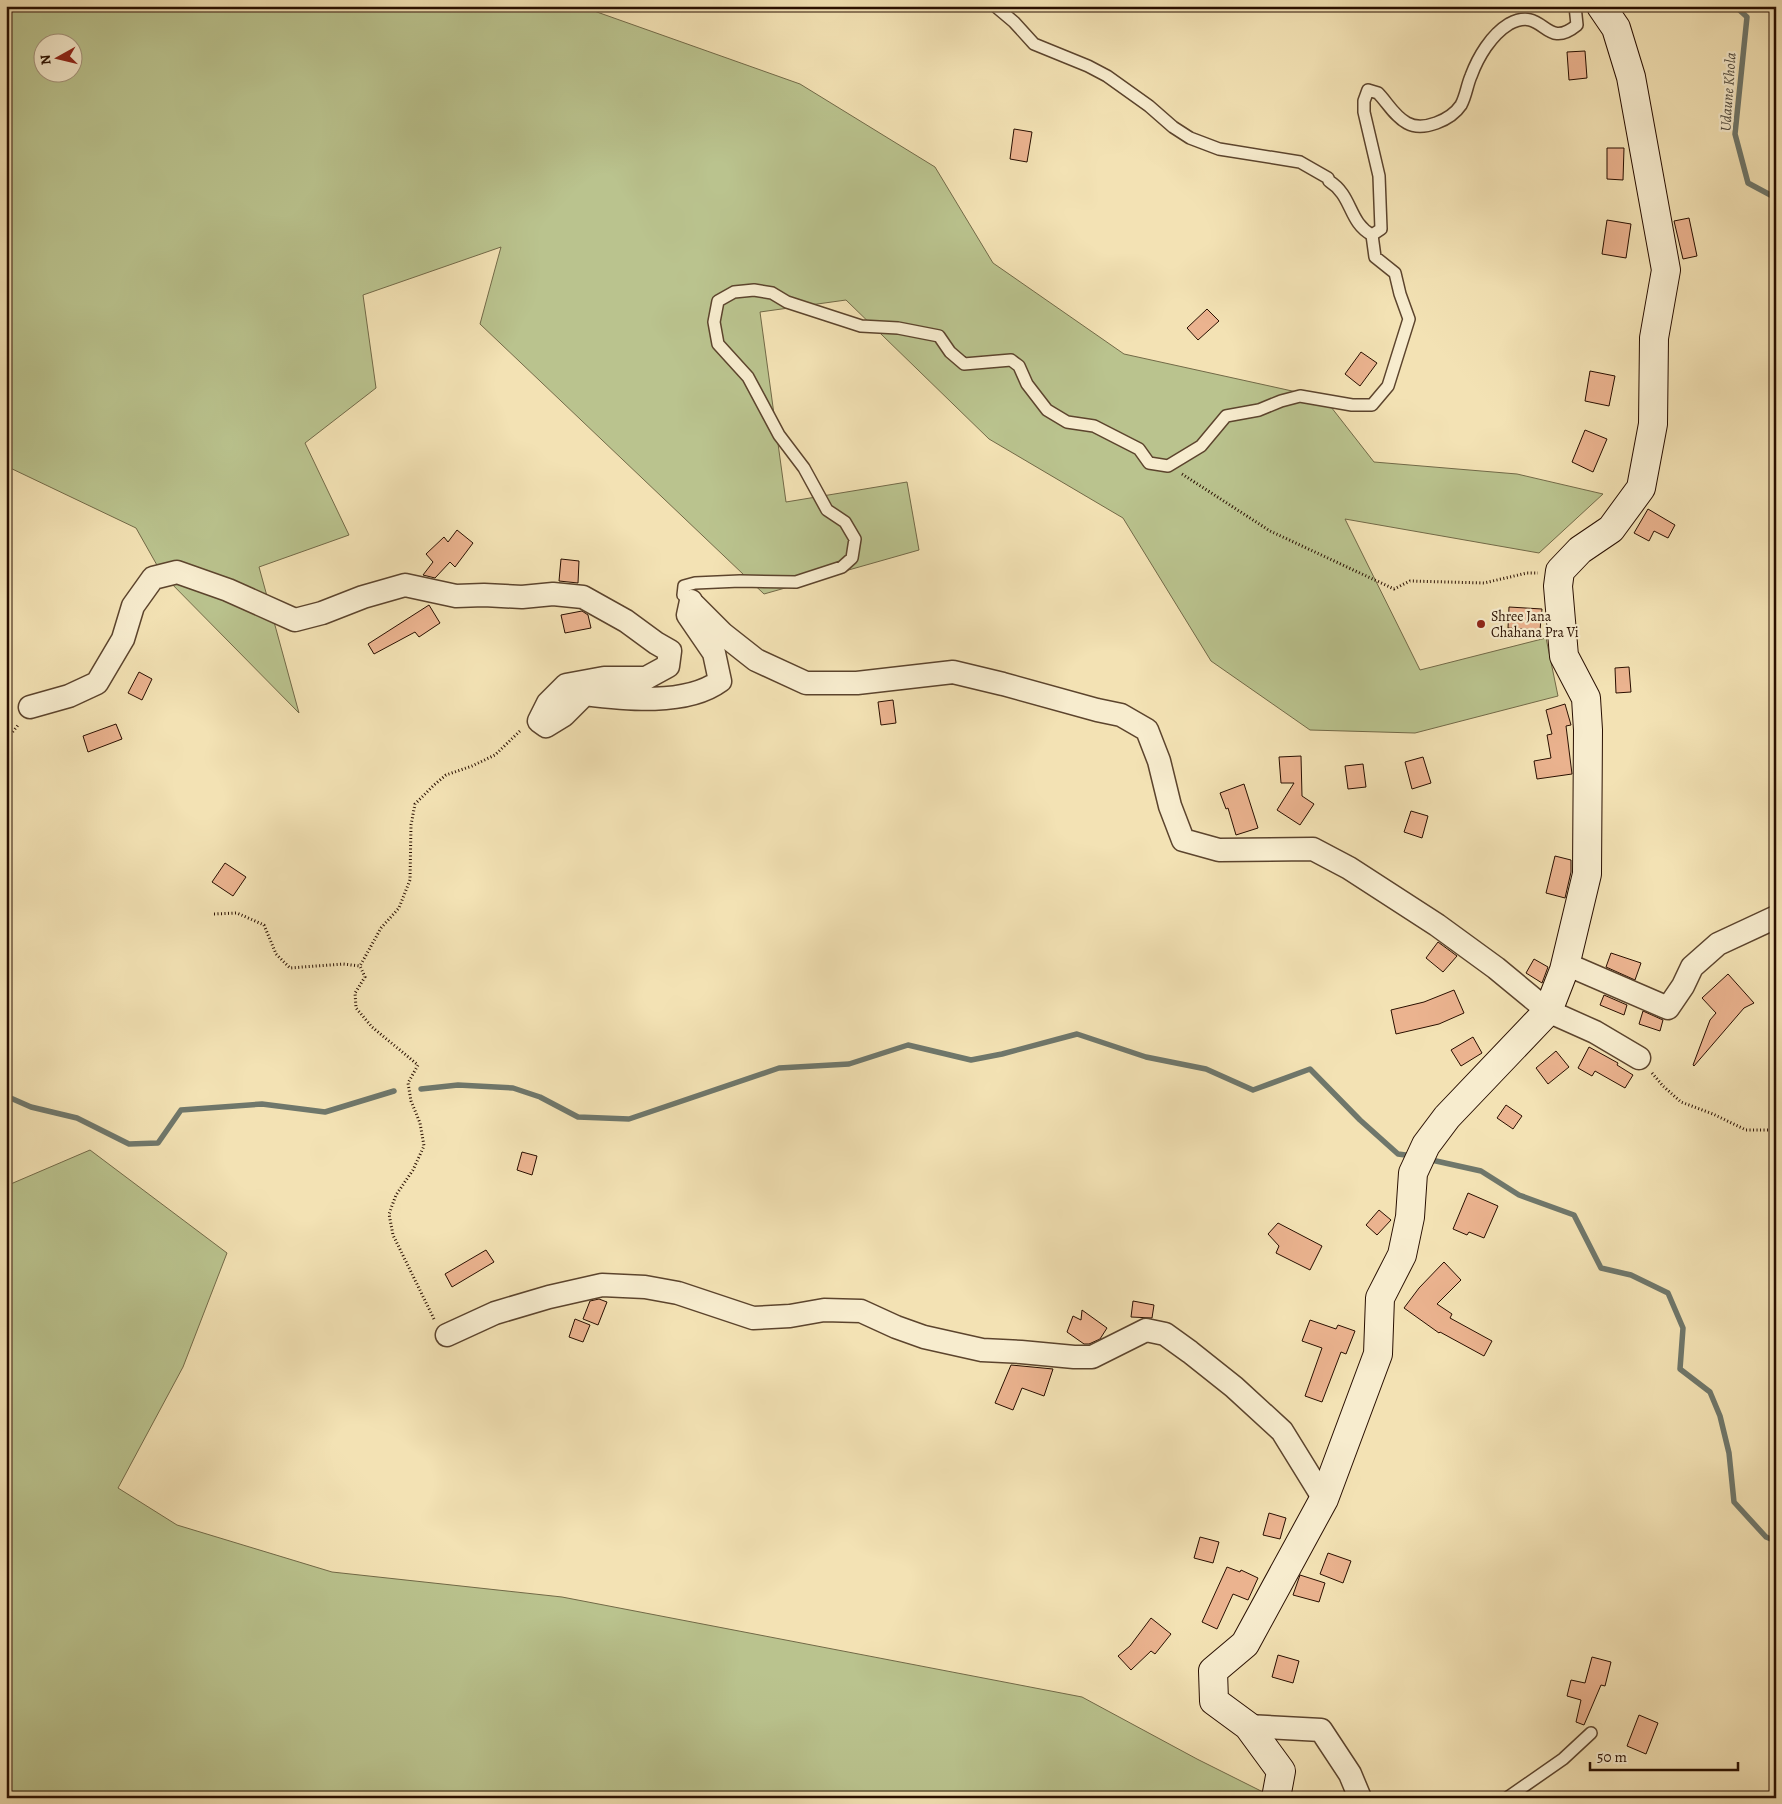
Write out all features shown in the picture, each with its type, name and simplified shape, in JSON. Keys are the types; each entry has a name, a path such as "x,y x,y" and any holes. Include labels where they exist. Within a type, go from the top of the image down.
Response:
{"street":[{"path":"1276,1798 1281,1771 1248,1726 1214,1701 1212,1671 1245,1644 1324,1499 1378,1354 1380,1298 1402,1255 1410,1217 1413,1173 1426,1145 1447,1117 1548,1011 1566,964 1587,874 1588,730 1586,698 1564,656 1558,586 1560,571 1580,550 1611,529 1641,488 1653,424 1654,338 1666,270 1631,77 1616,28 1601,6"},
{"path":"30,707 69,696 97,683 123,638 133,606 153,578 178,572 228,590 295,620 322,613 363,597 405,585 456,596 522,597 553,594 583,597 626,621 670,651 668,666 646,678 604,678 566,686 548,703 539,720 546,726 564,715 585,694 614,698 654,699 688,694 711,687 720,681 714,653 688,615 691,601"},
{"path":"691,601 723,634 756,660 806,683 857,683 953,672 1097,710 1121,714 1147,730 1159,761 1170,806 1183,840 1219,850 1313,849 1349,868 1437,925 1496,968 1548,1011 1595,1032 1639,1058"},
{"path":"1566,964 1668,1008 1684,986 1692,967 1718,944 1776,917"},
{"path":"447,1335 495,1313 549,1297 602,1285 644,1287 678,1293 753,1318 790,1316 824,1310 861,1311 924,1337 982,1350 1092,1357 1146,1330 1166,1334 1234,1387 1282,1431 1324,1499"},
{"path":"1248,1726 1321,1730 1350,1774 1360,1798"}],"lane":[{"path":"996,6 1034,44 1088,66 1107,76 1190,138 1219,149 1300,162 1328,178 1344,194 1356,222 1362,230 1372,235"},
{"path":"1372,235 1381,229 1379,176 1364,112 1364,101 1368,90 1378,92 1390,108 1405,122 1414,126 1435,123 1454,113 1461,104 1476,64 1487,44 1502,28 1511,23 1532,19 1548,31 1559,35 1569,32 1577,26 1575,6"},
{"path":"691,601 684,595 684,586 695,583 740,581 796,582 842,567 852,558 855,539 844,522 827,510 804,468 779,435 748,377 718,344 714,322 718,301 734,292 754,290 772,293 787,302 861,326 898,328 939,336 950,352 964,364 1011,360 1019,366 1027,384 1047,410 1067,422 1094,426 1118,438 1139,449 1149,463 1168,466 1201,446 1226,416 1259,410 1300,396 1352,405 1372,405 1388,386 1409,319 1395,273 1375,257 1372,235"},
{"path":"1507,1798 1563,1759 1591,1733"}],"path":[{"path":"1168,466 1270,531 1394,589 1410,581 1484,583 1527,573 1560,571"},
{"path":"360,966 381,928 399,908 410,880 411,825 414,804 446,775 495,755 519,731 539,720"},
{"path":"214,914 237,913 264,925 276,954 290,968 343,964 360,966"},
{"path":"360,966 365,977 355,993 356,1008 384,1038 418,1065 408,1083 411,1102 420,1123 424,1146 413,1170 396,1195 389,1214 393,1235 436,1322 447,1335"},
{"path":"1639,1058 1663,1086 1681,1102 1713,1114 1746,1130 1776,1130"}],"green space":[{"path":"6,6 580,6 800,84 935,167 993,263 1124,354 1324,398 1374,462 1517,474 1603,494 1539,553 1345,519 1420,670 1546,638 1558,696 1415,733 1310,730 1211,661 1123,518 989,439 846,300 760,312 786,502 907,482 919,550 764,594 480,324 501,247 363,295 376,388 305,443 349,535 259,567 299,713 162,574 136,528 6,466"},
{"path":"90,1150 227,1253 183,1367 118,1488 177,1525 332,1572 562,1597 1082,1697 1197,1759 1275,1798 6,1798 6,1186"}],"building":[{"path":"1585,51 1587,78 1569,80 1567,52"},
{"path":"1014,129 1032,132 1027,162 1010,159"},
{"path":"1607,148 1624,148 1623,180 1607,179"},
{"path":"1689,218 1697,256 1683,259 1674,221"},
{"path":"1607,220 1631,224 1626,258 1602,254"},
{"path":"1207,309 1219,321 1198,340 1187,328"},
{"path":"1361,352 1377,363 1360,386 1345,374"},
{"path":"1590,371 1615,376 1609,406 1585,401"},
{"path":"1585,430 1607,439 1593,472 1572,462"},
{"path":"1648,509 1675,525 1668,538 1654,531 1649,541 1634,533"},
{"path":"457,530 473,543 455,567 450,562 435,578 423,575 433,562 426,554 444,537 448,542"},
{"path":"561,559 579,561 578,583 559,581"},
{"path":"429,605 440,623 419,637 415,632 374,654 368,644"},
{"path":"1509,607 1542,609 1540,630 1508,628"},
{"path":"582,611 588,615 591,628 565,633 561,615"},
{"path":"1629,667 1631,692 1616,693 1615,668"},
{"path":"139,672 152,679 142,700 128,693"},
{"path":"893,700 896,723 881,725 878,702"},
{"path":"1565,704 1571,725 1566,726 1572,774 1537,779 1534,761 1551,758 1547,735 1552,734 1546,710"},
{"path":"116,724 122,739 88,752 83,736"},
{"path":"1301,756 1302,796 1314,804 1300,825 1277,810 1294,783 1281,783 1279,757"},
{"path":"1423,757 1431,783 1412,789 1405,762"},
{"path":"1363,764 1366,787 1348,789 1345,766"},
{"path":"1244,784 1258,828 1236,835 1228,808 1226,809 1220,793"},
{"path":"1411,811 1428,816 1422,838 1404,832"},
{"path":"1555,856 1571,860 1571,872 1565,898 1546,893"},
{"path":"225,863 246,877 233,896 212,882"},
{"path":"1438,942 1457,956 1443,972 1426,958"},
{"path":"1611,953 1641,963 1635,980 1606,967"},
{"path":"1534,959 1548,967 1542,983 1526,973"},
{"path":"1728,974 1754,1003 1744,1008 1694,1066 1710,1020 1716,1013 1702,998"},
{"path":"1454,990 1464,1013 1439,1024 1396,1034 1391,1010 1424,1002"},
{"path":"1604,995 1627,1005 1624,1015 1600,1005"},
{"path":"1643,1011 1663,1020 1660,1031 1639,1024"},
{"path":"1473,1037 1482,1053 1461,1066 1451,1050"},
{"path":"1589,1047 1618,1063 1617,1065 1633,1075 1625,1088 1595,1071 1592,1076 1578,1068"},
{"path":"1556,1051 1569,1067 1548,1084 1536,1068"},
{"path":"1506,1105 1522,1116 1513,1129 1497,1118"},
{"path":"522,1152 537,1156 532,1175 517,1170"},
{"path":"1468,1193 1498,1206 1484,1238 1469,1232 1467,1235 1453,1229"},
{"path":"1379,1210 1391,1220 1377,1235 1366,1225"},
{"path":"1278,1223 1322,1246 1310,1270 1276,1253 1279,1246 1268,1234"},
{"path":"486,1250 494,1262 452,1287 445,1274"},
{"path":"1444,1262 1461,1280 1437,1304 1452,1314 1450,1318 1492,1341 1484,1356 1439,1333 1404,1308 1419,1288"},
{"path":"599,1299 607,1302 598,1325 583,1319 590,1301"},
{"path":"1133,1301 1154,1305 1152,1318 1131,1317"},
{"path":"1082,1310 1107,1328 1100,1339 1089,1344 1084,1344 1067,1332 1073,1316 1081,1320"},
{"path":"575,1319 590,1325 583,1342 569,1337"},
{"path":"1310,1320 1336,1329 1338,1325 1355,1331 1346,1354 1341,1352 1322,1402 1305,1396 1322,1348 1302,1341"},
{"path":"1011,1365 1053,1369 1044,1396 1022,1388 1013,1410 995,1403"},
{"path":"1269,1513 1286,1518 1280,1539 1263,1535"},
{"path":"1200,1537 1219,1542 1213,1563 1194,1558"},
{"path":"1328,1553 1351,1561 1343,1583 1320,1574"},
{"path":"1227,1567 1240,1572 1241,1570 1258,1578 1248,1600 1233,1594 1217,1629 1202,1622"},
{"path":"1300,1575 1325,1583 1319,1602 1293,1595"},
{"path":"1151,1618 1171,1634 1155,1654 1151,1651 1131,1670 1118,1656 1130,1646"},
{"path":"1278,1655 1299,1661 1293,1683 1272,1677"},
{"path":"1592,1657 1611,1662 1605,1686 1601,1685 1584,1725 1576,1722 1581,1700 1567,1696 1571,1680 1585,1683"},
{"path":"1639,1715 1658,1723 1646,1754 1627,1746"}],"waterway":[{"name":"Udaune Khola","path":"1735,6 1747,17 1735,134 1748,183 1776,198"},
{"path":"421,1089 458,1085 513,1088 540,1097 578,1117 629,1119 779,1068 849,1064 908,1045 971,1060 1002,1054 1077,1034 1146,1057 1206,1069 1253,1090 1310,1069 1360,1120 1398,1154 1413,1156"},
{"path":"6,1096 31,1107 77,1118 129,1144 158,1143 181,1110 262,1104 325,1112 394,1091"},
{"path":"1427,1159 1481,1171 1519,1195 1574,1215 1601,1268 1631,1275 1668,1293 1683,1328 1680,1369 1710,1392 1720,1416 1729,1453 1734,1502 1766,1537 1776,1541"}],"place":[{"name":"Shree Jana Chahana Pra Vi","path":"1481,624"}]}
